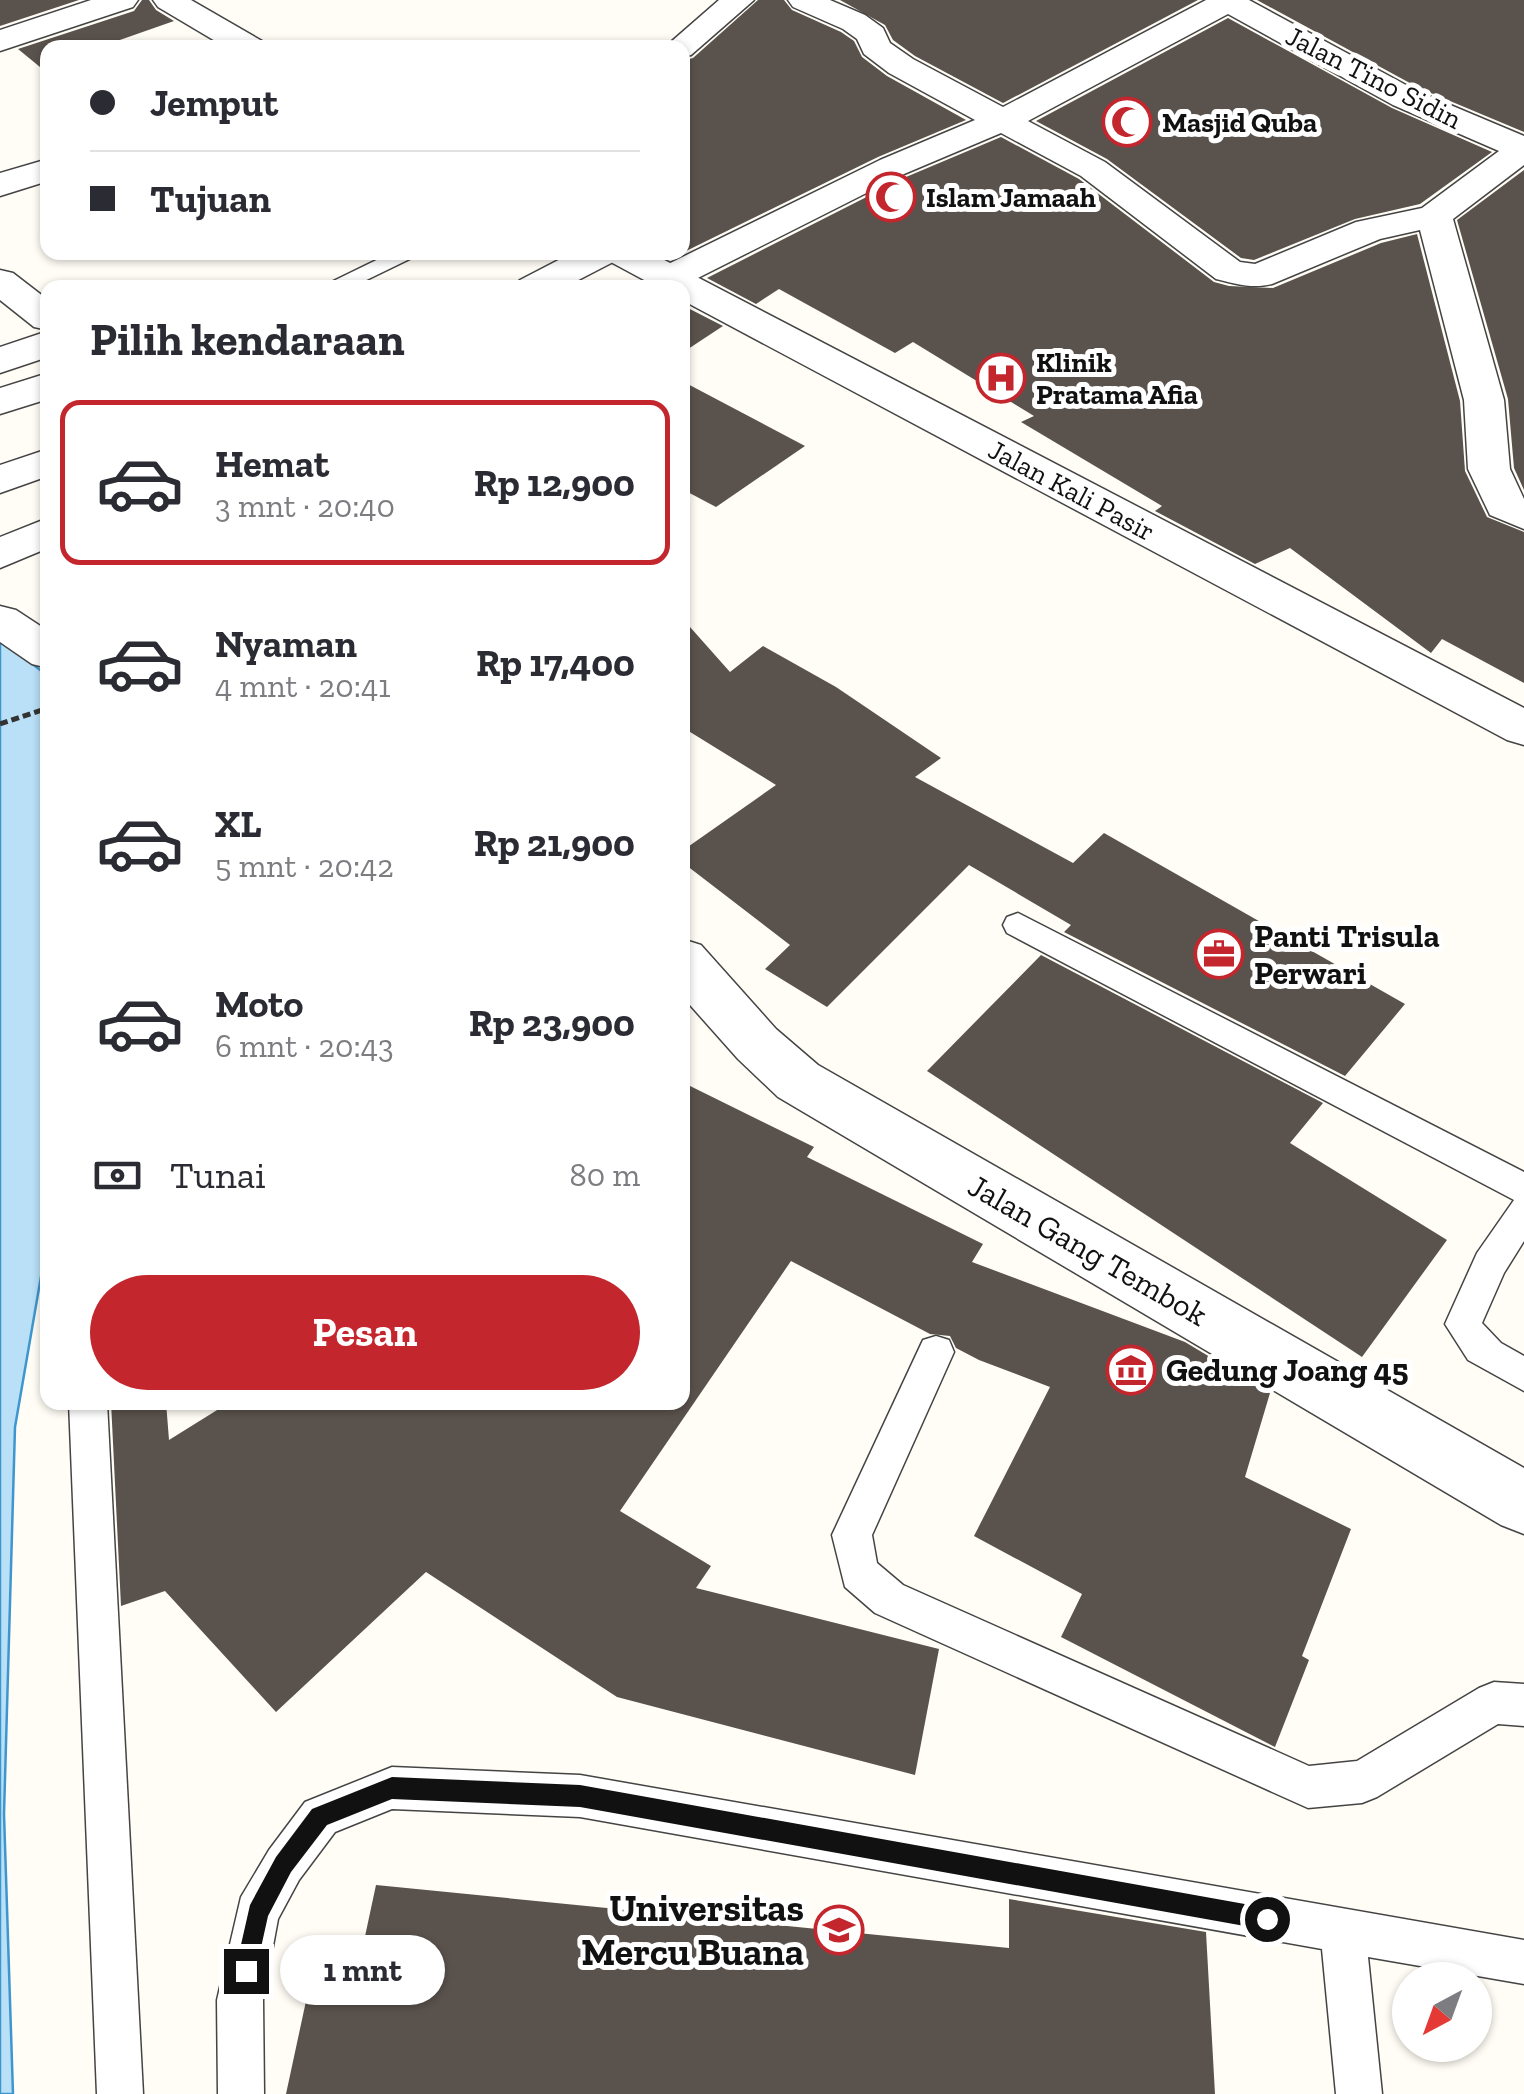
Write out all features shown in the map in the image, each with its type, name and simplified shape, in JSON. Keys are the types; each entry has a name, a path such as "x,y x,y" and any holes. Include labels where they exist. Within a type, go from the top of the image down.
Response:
{"street":[{"path":"0,41 122,0"},
{"path":"169,0 237,40"},
{"path":"690,40 738,0"},
{"path":"804,0 854,22 872,35 875,47 901,66 1093,169 1229,271 1259,276 1369,230 1434,216 1523,149"},
{"path":"670,278 892,167 1006,119 1227,0"},
{"name":"Jalan Tino Sidin","path":"1227,0 1405,98 1523,149"},
{"path":"0,186 40,172"},
{"path":"1434,216 1484,400 1490,469 1505,506 1524,516"},
{"path":"549,280 588,260"},
{"name":"Jalan Kali Pasir","path":"635,260 674,280"},
{"path":"0,281 40,312"},
{"name":"Jalan Kali Pasir","path":"690,289 1524,728"},
{"path":"0,360 40,346"},
{"path":"0,402 40,388"},
{"path":"0,450 40,435"},
{"path":"0,480 40,464"},
{"path":"0,554 40,535"},
{"path":"0,621 40,648"},
{"name":"Jalan Gang Tembok","path":"692,985 798,1081 1524,1503"}],"lane":[{"path":"348,280 394,260"},
{"path":"1018,925 1524,1189"},
{"path":"1524,1211 1490,1264 1464,1324 1469,1338 1484,1351 1524,1374"},
{"path":"936,1352 852,1535 859,1573 889,1599 1308,1787 1362,1782 1494,1703 1524,1705"},
{"path":"88,1410 120,2094"},
{"path":"241,2094 240,2000 258,1913 284,1865 320,1817 392,1788 580,1796 1524,1962"},
{"path":"1343,1933 1359,2094"}],"path":[{"path":"0,724 40,711"}],"water":[{"path":"0,639 40,670 40,1282 15,1427 4,1814 13,2094 0,2094"}],"building":[{"path":"0,0 79,0 0,26"},
{"path":"142,0 149,0 156,10 174,21 120,40 45,40 134,11"},
{"path":"758,0 784,0 792,10 854,41 862,57 887,76 966,120 878,157 690,249 693,58"},
{"path":"840,0 1198,0 1003,103 915,56 893,40 885,25"},
{"path":"1257,0 1524,0 1524,132 1419,88"},
{"path":"1228,18 1392,108 1492,152 1420,204 1355,219 1254,260 1241,258 1107,159 1036,121"},
{"path":"40,42 40,67 18,49"},
{"path":"1001,137 1079,179 1214,282 1229,286 1273,288 1381,243 1417,234 1460,401 1465,471 1487,517 1524,532 1524,683 1442,639 1431,653 1290,548 1255,564 1155,511 1162,506 1021,422 1034,416 913,342 895,353 779,289 756,304 707,278 906,177"},
{"path":"1524,170 1524,490 1514,468 1508,399 1457,220"},
{"path":"690,309 723,326 690,348"},
{"path":"690,385 805,446 716,507 690,493"},
{"path":"690,627 730,672 763,646 836,687 941,758 915,777 1073,863 1104,833 1405,1004 1345,1076 1064,932 1071,925 969,865 827,1007 765,969 790,945 690,868 690,845 776,785 690,732"},
{"path":"1041,955 1323,1103 1290,1143 1447,1240 1362,1357 927,1071"},
{"path":"690,1086 814,1147 807,1157 983,1244 972,1262 1185,1342 1270,1393 1245,1477 1351,1529 1302,1656 1309,1660 1275,1747 1061,1637 1082,1594 974,1536 1050,1387 979,1360 956,1348 950,1336 930,1334 791,1261 690,1409"},
{"path":"111,1410 167,1410 169,1440 217,1410 689,1410 620,1511 711,1566 696,1588 939,1649 915,1775 617,1697 426,1572 276,1712 165,1591 121,1606"},
{"path":"376,1885 1009,1948 1009,1899 1206,1932 1215,2094 286,2094 320,1936 364,1941"}],"place":[{"name":"Masjid Quba","path":"1127,122"},
{"name":"Islam Jamaah","path":"891,197"},
{"name":"Klinik Pratama Afia","path":"1001,378"},
{"name":"Panti Trisula Perwari","path":"1219,954"},
{"name":"Gedung Joang 45","path":"1131,1370"},
{"name":"Universitas Mercu Buana","path":"839,1930"}],"route":[{"path":"246,1971 258,1913 284,1865 320,1817 392,1788 580,1796 1267,1919"}]}
